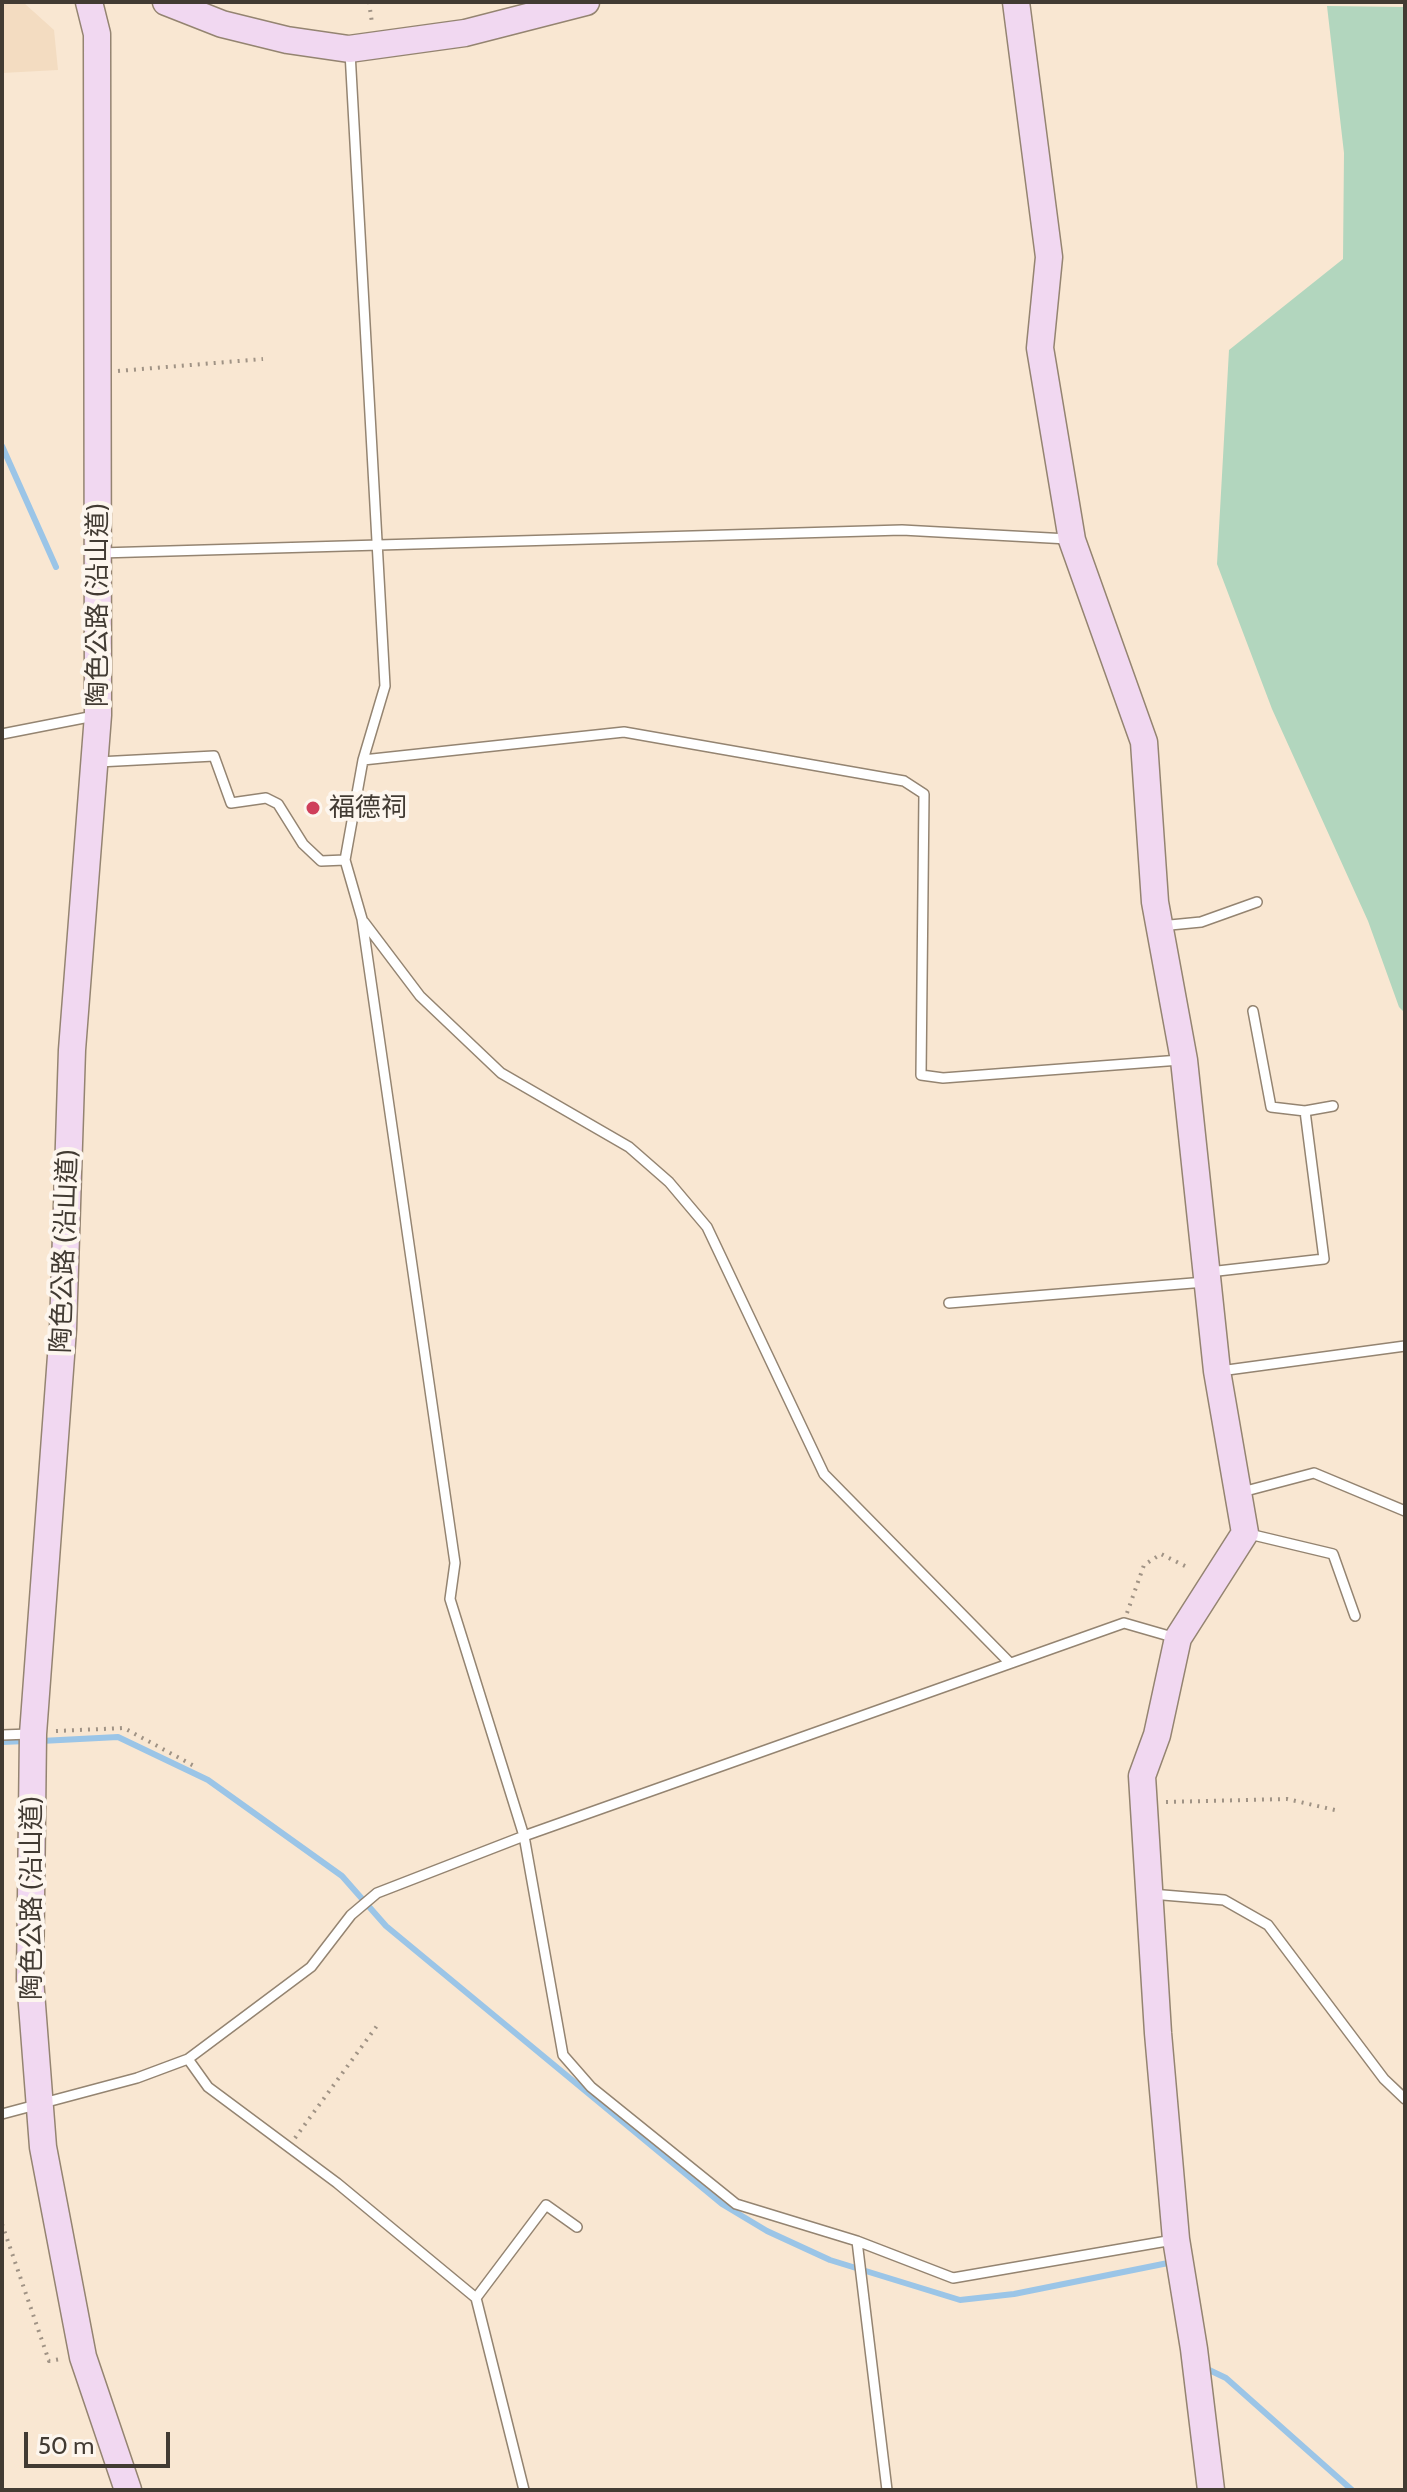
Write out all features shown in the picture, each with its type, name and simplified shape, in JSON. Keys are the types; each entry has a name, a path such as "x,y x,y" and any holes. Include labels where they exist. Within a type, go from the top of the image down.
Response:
{"street":[{"name":"陶色公路 (沿山道)","path":"89,2 97,34 98,715 72,1050 63,1329 33,1734 30,1979 38,2106 83,2357 128,2490"},
{"path":"166,2 222,24 287,40 349,49 465,33 586,2"},
{"path":"1016,2 1049,257 1040,348 1072,540 1144,742 1155,902 1184,1060 1217,1371 1245,1533 1178,1638 1157,1735 1142,1776 1158,2033 1176,2239 1194,2349 1211,2490"}],"lane":[{"path":"349,49 385,686 363,760 345,860 362,919 455,1563 450,1599 524,1836 563,2055 591,2087 736,2204 857,2241 953,2278 1176,2239"},
{"path":"99,553 902,530 1072,540"},
{"path":"2,734 98,715"},
{"path":"363,760 624,732 904,781 924,794 921,1075 943,1078 1184,1060"},
{"path":"94,763 214,756 231,803 266,798 278,804 303,844 321,861 345,860"},
{"path":"1160,926 1201,922 1257,902"},
{"path":"362,919 420,996 501,1073 629,1147 669,1182 707,1227 824,1474 1009,1662"},
{"path":"1253,1011 1271,1107 1305,1111 1333,1106"},
{"path":"949,1303 1206,1277 1324,1259 1305,1111"},
{"path":"1217,1371 1405,1346"},
{"path":"1238,1493 1314,1473 1405,1511"},
{"path":"1245,1533 1333,1554 1355,1616"},
{"path":"2,2114 137,2078 188,2059 311,1967 351,1915 377,1893 524,1836 1124,1623 1178,1638"},
{"path":"2,1735 33,1734"},
{"path":"1151,1894 1224,1900 1268,1925 1384,2079 1405,2099"},
{"path":"188,2059 208,2087 289,2146 476,2298 524,2490"},
{"path":"476,2298 546,2205 577,2227"},
{"path":"857,2241 859,2280 887,2490"}],"path":[{"path":"99,372 263,359"},
{"path":"1124,1623 1144,1565 1161,1554 1187,1567"},
{"path":"33,1734 124,1728 196,1767"},
{"path":"1144,1803 1287,1799 1335,1810"},
{"path":"289,2146 379,2023"},
{"path":"2,2224 49,2361 83,2357"}],"shaded area":[{"path":"2,2 24,3 54,30 58,70 2,73"}],"green space":[{"path":"1327,6 1405,7 1405,1013 1399,1007 1368,921 1272,709 1217,564 1229,350 1343,259 1344,153"}],"waterway":[{"path":"2,446 56,567"},
{"path":"41,1741 118,1737 208,1780 342,1876 386,1926 722,2204 767,2231 830,2260 960,2300 1014,2294 1173,2262"},
{"path":"2,1742 26,1741"},
{"path":"1205,2368 1226,2378 1352,2490"}],"place":[{"name":"福德祠","path":"313,808"}]}
